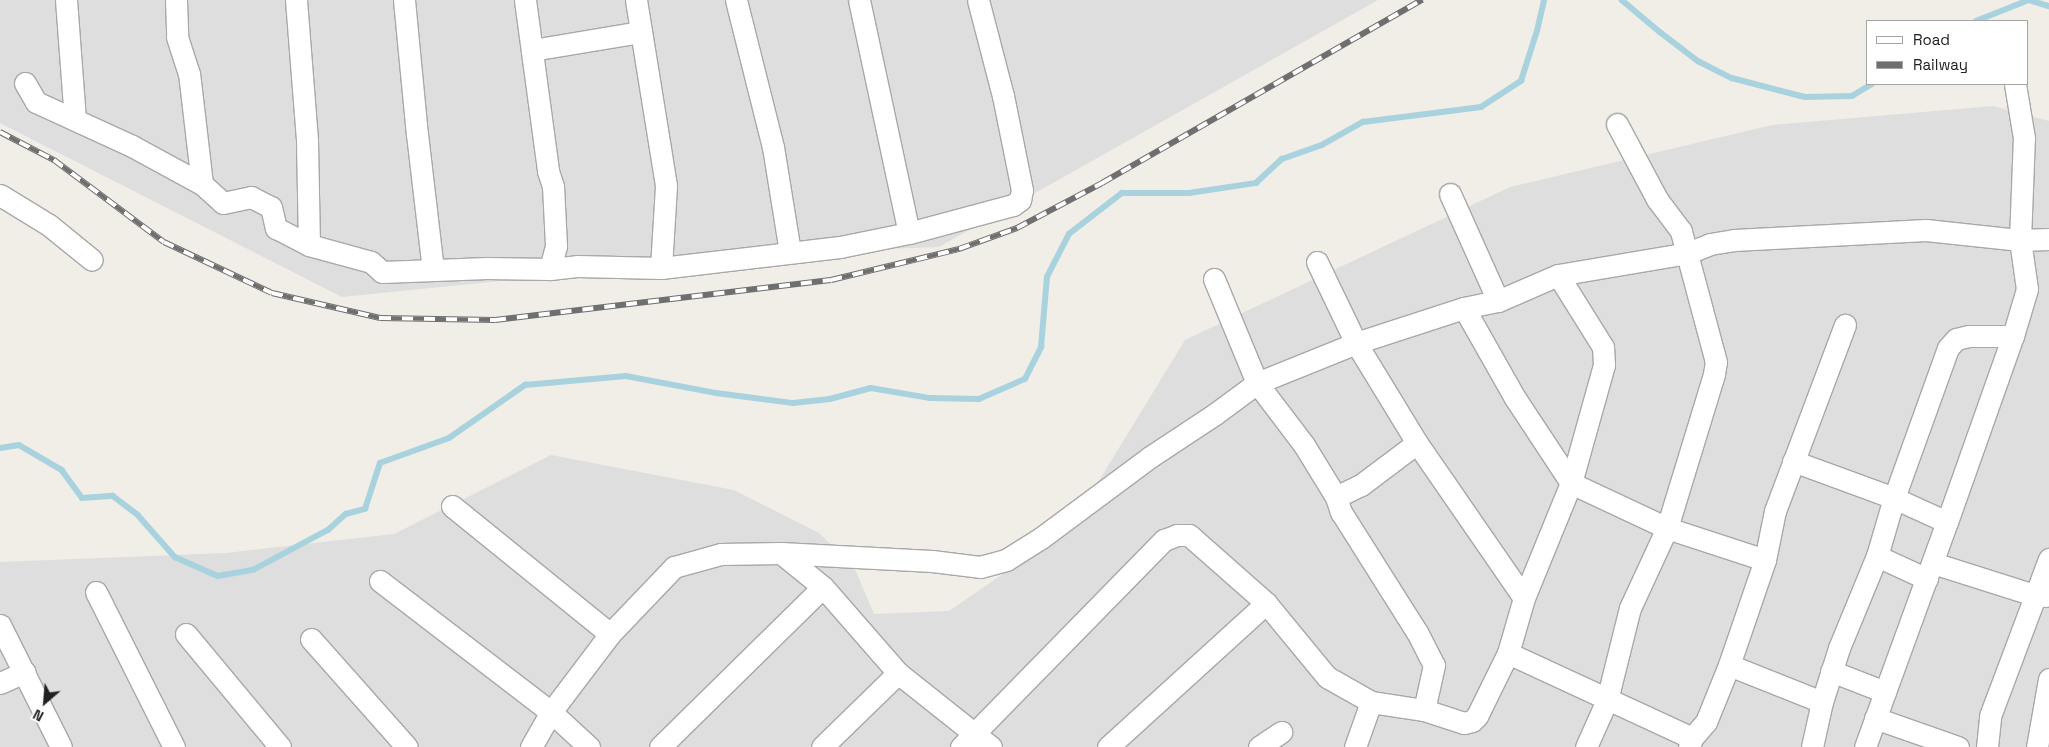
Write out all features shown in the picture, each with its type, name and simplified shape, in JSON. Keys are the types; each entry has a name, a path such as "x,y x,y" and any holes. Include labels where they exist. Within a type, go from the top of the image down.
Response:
{"street":[{"path":"66,0 75,120"},
{"path":"176,0 178,37 189,73 202,184"},
{"path":"296,0 307,141 309,245"},
{"path":"404,0 416,134 434,270"},
{"path":"525,0 548,171 553,186 556,246 550,269"},
{"path":"636,0 666,186 662,268"},
{"path":"736,0 773,147 790,252"},
{"path":"859,0 909,234"},
{"path":"26,83 36,102 112,136 202,184 223,203 251,198 271,207 276,228 309,245 372,262 382,272 550,269 577,266 662,268 840,247 909,234 1013,206 1020,200 1022,190 1003,96 978,0"},
{"path":"532,50 640,32"},
{"path":"1865,747 1930,571 2013,336 2027,289 2020,240 2024,138 2016,85"},
{"path":"1586,747 1606,700 1630,608 1667,528 1716,362 1681,231 1657,199 1617,124"},
{"path":"1450,194 1498,301"},
{"path":"0,195 49,224 92,260"},
{"path":"531,747 551,712 610,634 674,567 721,554 781,553 932,561 980,567 1006,560 1041,538 1150,457 1215,414 1257,383 1356,343 1464,308 1498,301 1558,275 1688,253 1710,244 1734,240 1926,230 2020,240 2049,239"},
{"path":"1317,262 1356,343 1417,443 1524,598"},
{"path":"968,740 1164,540 1177,535 1188,535 1266,603 1327,677 1371,702 1424,710 1464,722 1472,721 1477,716 1508,653 1524,598 1571,483 1604,365 1605,352 1558,275"},
{"path":"1214,279 1257,383 1304,445 1336,496 1341,512 1417,632 1434,665 1424,710"},
{"path":"1464,308 1497,369 1571,483 1667,528 1765,560"},
{"path":"1508,653 1691,743 1706,722 1729,666 1765,560 1775,511 1819,397 1844,325"},
{"path":"1812,747 1831,671 1877,556 1894,498 1948,348 1956,339 1969,336 2013,336"},
{"path":"1336,496 1361,485 1417,443"},
{"path":"1794,460 1894,498 1947,522"},
{"path":"452,506 610,634"},
{"path":"781,553 823,587 898,673 968,740 991,747"},
{"path":"1877,556 1930,571 2041,596"},
{"path":"1987,747 1990,716 2041,596 2049,559"},
{"path":"380,581 551,712 589,747"},
{"path":"660,747 823,587"},
{"path":"96,592 174,747"},
{"path":"1108,747 1266,603"},
{"path":"0,625 61,747"},
{"path":"186,634 280,747"},
{"path":"312,639 407,747"},
{"path":"1729,666 1822,702"},
{"path":"1831,671 1885,692"},
{"path":"0,683 25,672"},
{"path":"822,747 898,673"},
{"path":"2036,747 2049,679"},
{"path":"1355,747 1371,702"},
{"path":"1875,718 1958,747"},
{"path":"1260,747 1281,732"}],"shaded area":[{"path":"0,0 1378,0 939,247 774,253 342,297 0,123"},
{"path":"1993,106 2049,121 2049,747 0,747 0,562 226,553 394,534 551,455 734,490 819,533 854,567 874,614 949,611 1070,528 1185,340 1510,187 1772,125"}],"waterway":[{"path":"0,448 19,445 62,470 82,498 113,496 138,515 175,557 218,576 253,570 328,530 346,514 365,509 380,463 449,438 525,385 626,376 716,393 793,403 830,399 871,388 930,398 979,399 1025,379 1041,347 1047,277 1069,234 1122,193 1189,193 1256,183 1282,159 1322,145 1363,122 1481,107 1521,81 1537,31 1544,0"},
{"path":"1622,0 1698,61 1732,78 1805,97 1852,96 1870,85"},
{"path":"1979,20 2029,0 2049,6"}],"railway":[{"path":"0,132 54,160 164,242 272,293 380,318 495,320 831,280 959,249 1017,228 1102,183 1422,0"}]}
